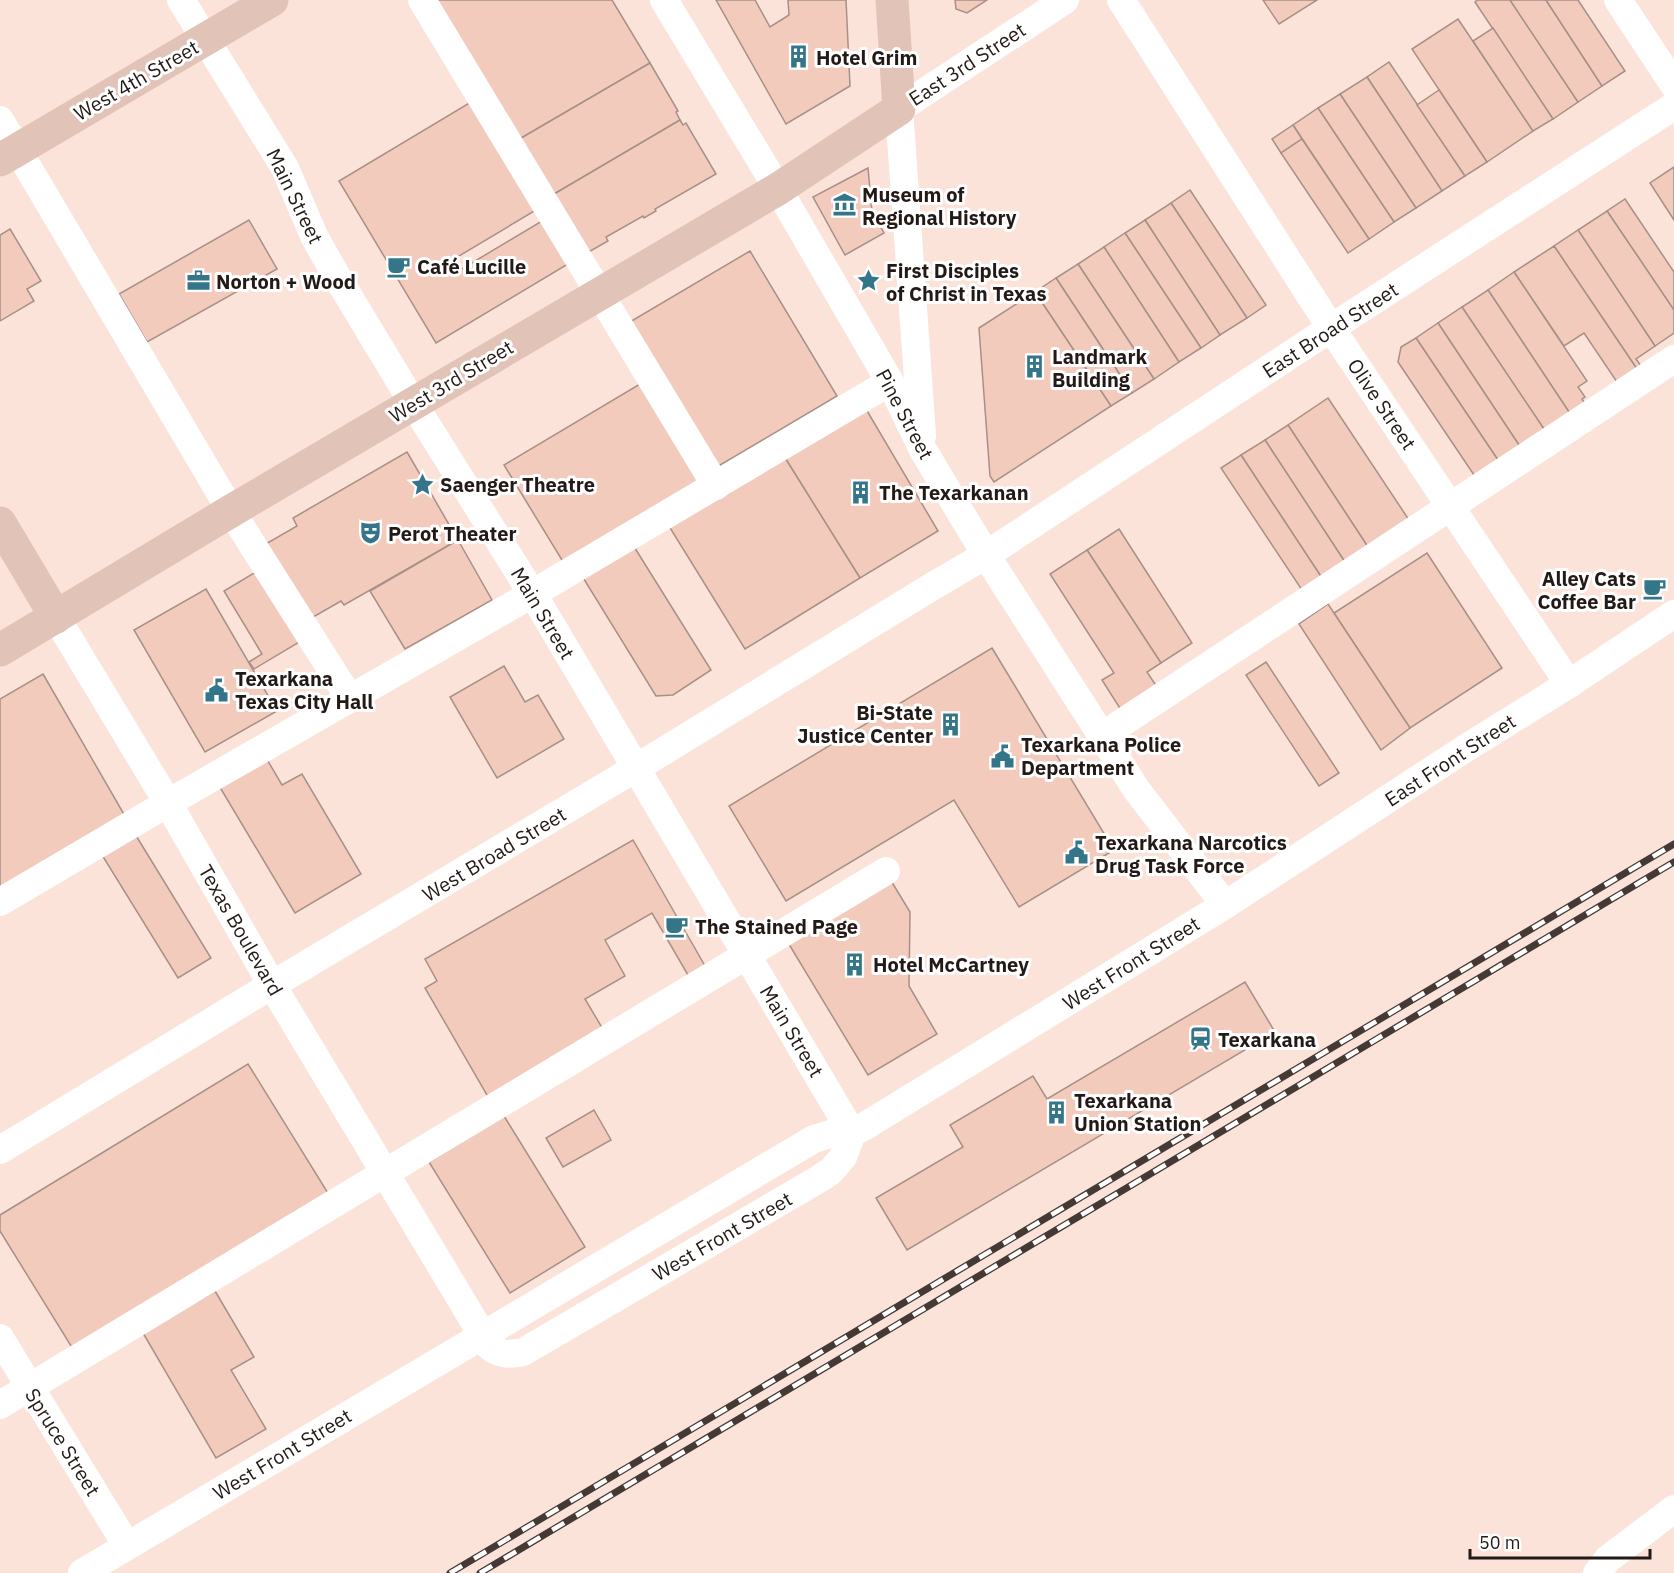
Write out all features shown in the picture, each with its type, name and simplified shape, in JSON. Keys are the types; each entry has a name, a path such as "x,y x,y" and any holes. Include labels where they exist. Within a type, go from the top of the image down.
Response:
{"main road":[{"name":"West 4th Street","path":"9,155 272,0"},
{"path":"892,0 899,109"},
{"name":"West 3rd Street","path":"0,650 231,511 778,189 899,109"},
{"name":"Texas Boulevard","path":"0,523 56,617"}],"street":[{"name":"Main Street","path":"181,0 285,168 314,236 532,594 852,1133"},
{"path":"422,0 716,486"},
{"name":"Pine Street","path":"664,0 778,189 890,382 923,450 986,555 1136,789 1226,905"},
{"name":"East 3rd Street","path":"899,109 1065,0"},
{"name":"Olive Street","path":"1121,0 1331,328 1569,684"},
{"path":"1618,0 1674,85"},
{"name":"East Broad Street","path":"986,555 1674,106"},
{"path":"899,109 923,450"},
{"path":"0,120 9,155 350,699"},
{"path":"1102,736 1674,359"},
{"path":"0,902 532,594 890,382"},
{"name":"West Broad Street","path":"0,1150 986,555"},
{"name":"East Front Street","path":"1226,905 1674,614"},
{"name":"Texas Boulevard","path":"56,617 168,803 272,985 483,1336"},
{"path":"0,1405 886,871"},
{"name":"West Front Street","path":"82,1573 813,1139 830,1134 852,1133 1226,905"},
{"name":"West Front Street","path":"483,1336 496,1352 513,1354 523,1352 819,1179 831,1171 843,1157 852,1133"},
{"name":"Spruce Street","path":"0,1338 127,1546"},
{"path":"1597,1573 1608,1559 1674,1509"}],"building":[{"path":"432,0 612,0 650,63 516,141"},
{"name":"Hotel Grim","path":"716,0 755,0 770,27 789,15 788,0 846,0 850,86 786,124"},
{"path":"955,0 987,0 967,13 956,9"},
{"path":"1263,0 1317,0 1279,24"},
{"path":"1477,0 1510,0 1578,102 1553,119 1475,2"},
{"path":"1510,0 1546,0 1602,86 1578,102"},
{"path":"1546,0 1578,0 1625,71 1602,86"},
{"path":"1458,19 1533,131 1487,162 1412,49"},
{"path":"1493,28 1553,119 1533,131 1473,41"},
{"path":"1389,62 1465,176 1442,191 1367,77"},
{"path":"650,63 678,111 676,112 680,120 549,197 516,141"},
{"path":"1367,77 1442,191 1416,208 1340,94"},
{"path":"1439,90 1487,162 1465,176 1417,105"},
{"path":"1340,94 1416,208 1394,222 1318,108"},
{"path":"471,102 536,210 454,259 460,270 542,221 568,264 436,343 339,181"},
{"path":"1318,108 1394,222 1369,239 1293,125"},
{"path":"680,120 683,125 686,123 716,174 655,209 656,211 644,218 643,216 606,237 608,241 587,253 549,197"},
{"path":"1293,125 1302,139 1281,153 1272,139"},
{"path":"1302,139 1369,239 1348,253 1281,153"},
{"path":"1674,167 1674,220 1650,183"},
{"name":"Museum of Regional History","path":"868,168 872,212 884,233 845,255 813,197"},
{"path":"1190,190 1266,305 1247,318 1171,203"},
{"path":"1625,199 1674,272 1674,310 1607,211"},
{"path":"1171,203 1247,318 1220,335 1145,220"},
{"path":"1607,211 1674,310 1674,333 1655,346 1578,230"},
{"name":"Norton + Wood","path":"249,220 277,269 147,342 119,294"},
{"path":"1145,220 1220,335 1201,348 1125,233"},
{"path":"10,229 41,281 27,289 34,301 0,321 0,235"},
{"path":"1578,230 1655,346 1636,359 1641,366 1637,369 1554,246"},
{"path":"1125,233 1201,348 1179,362 1104,247"},
{"path":"1554,246 1637,369 1617,382 1584,333 1564,346 1514,272"},
{"path":"1104,247 1179,362 1154,379 1078,264"},
{"path":"750,251 837,396 710,471 623,326"},
{"path":"1078,264 1154,379 1132,393 1056,278"},
{"path":"1514,272 1587,381 1578,387 1585,397 1582,399 1586,405 1571,415 1488,290"},
{"path":"1056,278 1132,393 1111,406 1035,292"},
{"path":"1488,290 1571,415 1546,432 1462,307"},
{"name":"Landmark Building","path":"1035,292 1111,406 994,482 990,476 979,328"},
{"path":"1462,307 1546,432 1521,448 1438,323"},
{"path":"1438,323 1521,448 1500,463 1416,338"},
{"path":"1416,338 1500,463 1476,478 1398,362 1401,347"},
{"path":"645,381 705,482 565,565 504,465"},
{"path":"1328,398 1409,520 1368,547 1288,425"},
{"name":"The Texarkanan","path":"863,404 938,531 860,578 782,453"},
{"path":"1288,425 1368,547 1345,562 1265,440"},
{"path":"1265,440 1345,562 1322,578 1241,455"},
{"name":"Perot Theater","path":"407,452 458,540 344,605 341,601 308,620 264,545 297,526 293,518"},
{"path":"782,453 860,578 745,649 667,523"},
{"path":"1241,455 1322,578 1302,590 1221,468"},
{"path":"1119,529 1192,643 1161,663 1087,550"},
{"path":"458,540 492,600 405,649 370,591"},
{"path":"633,545 711,670 673,695 656,696 582,576"},
{"path":"1087,550 1161,663 1147,672 1157,687 1121,710 1102,680 1114,673 1050,574"},
{"path":"1427,553 1502,668 1410,728 1334,613"},
{"path":"259,570 301,641 254,669 249,662 262,654 224,591"},
{"name":"Texarkana Texas City Hall","path":"206,589 277,711 205,752 134,630"},
{"path":"1328,604 1410,728 1381,750 1299,624"},
{"name":"Bi-State Justice Center","path":"992,648 1114,850 1019,907 954,800 786,901 729,806"},
{"path":"1266,662 1339,773 1319,786 1246,675"},
{"path":"504,666 525,702 538,695 564,739 497,778 450,697"},
{"path":"43,674 125,816 0,889 0,699"},
{"path":"265,756 282,785 302,774 361,874 295,913 218,784"},
{"path":"135,834 211,958 178,978 102,855"},
{"path":"633,840 709,973 692,982 652,913 605,940 625,976 585,999 607,1036 491,1102 425,988 437,981 425,959"},
{"name":"Hotel McCartney","path":"890,879 910,912 909,986 937,1034 868,1075 787,941"},
{"name":"Texarkana Union Station","path":"1245,982 1275,1032 907,1250 876,1198 963,1147 950,1125 1033,1076 1047,1099"},
{"path":"248,1064 331,1198 76,1354 0,1231 0,1215"},
{"path":"594,1110 611,1140 563,1167 546,1138"},
{"path":"504,1116 585,1247 510,1293 429,1162"},
{"path":"215,1291 254,1357 231,1370 266,1429 216,1458 143,1333"}],"railway":[{"path":"450,1573 1674,844"},
{"path":"480,1573 1674,862"}],"place":[{"name":"Hotel Grim","path":"798,57"},
{"name":"Museum of Regional History","path":"844,205"},
{"name":"Café Lucille","path":"399,266"},
{"name":"Norton + Wood","path":"198,281"},
{"name":"First Disciples of Christ in Texas","path":"868,281"},
{"name":"Landmark Building","path":"1034,367"},
{"name":"Saenger Theatre","path":"422,484"},
{"name":"The Texarkanan","path":"861,492"},
{"name":"Perot Theater","path":"370,533"},
{"name":"Alley Cats Coffee Bar","path":"1654,589"},
{"name":"Texarkana Texas City Hall","path":"217,690"},
{"name":"Bi-State Justice Center","path":"951,724"},
{"name":"Texarkana Police Department","path":"1003,756"},
{"name":"Texarkana Narcotics Drug Task Force","path":"1077,853"},
{"name":"The Stained Page","path":"677,926"},
{"name":"Hotel McCartney","path":"855,964"},
{"name":"Texarkana","path":"1200,1039"},
{"name":"Texarkana Union Station","path":"1056,1112"}]}
